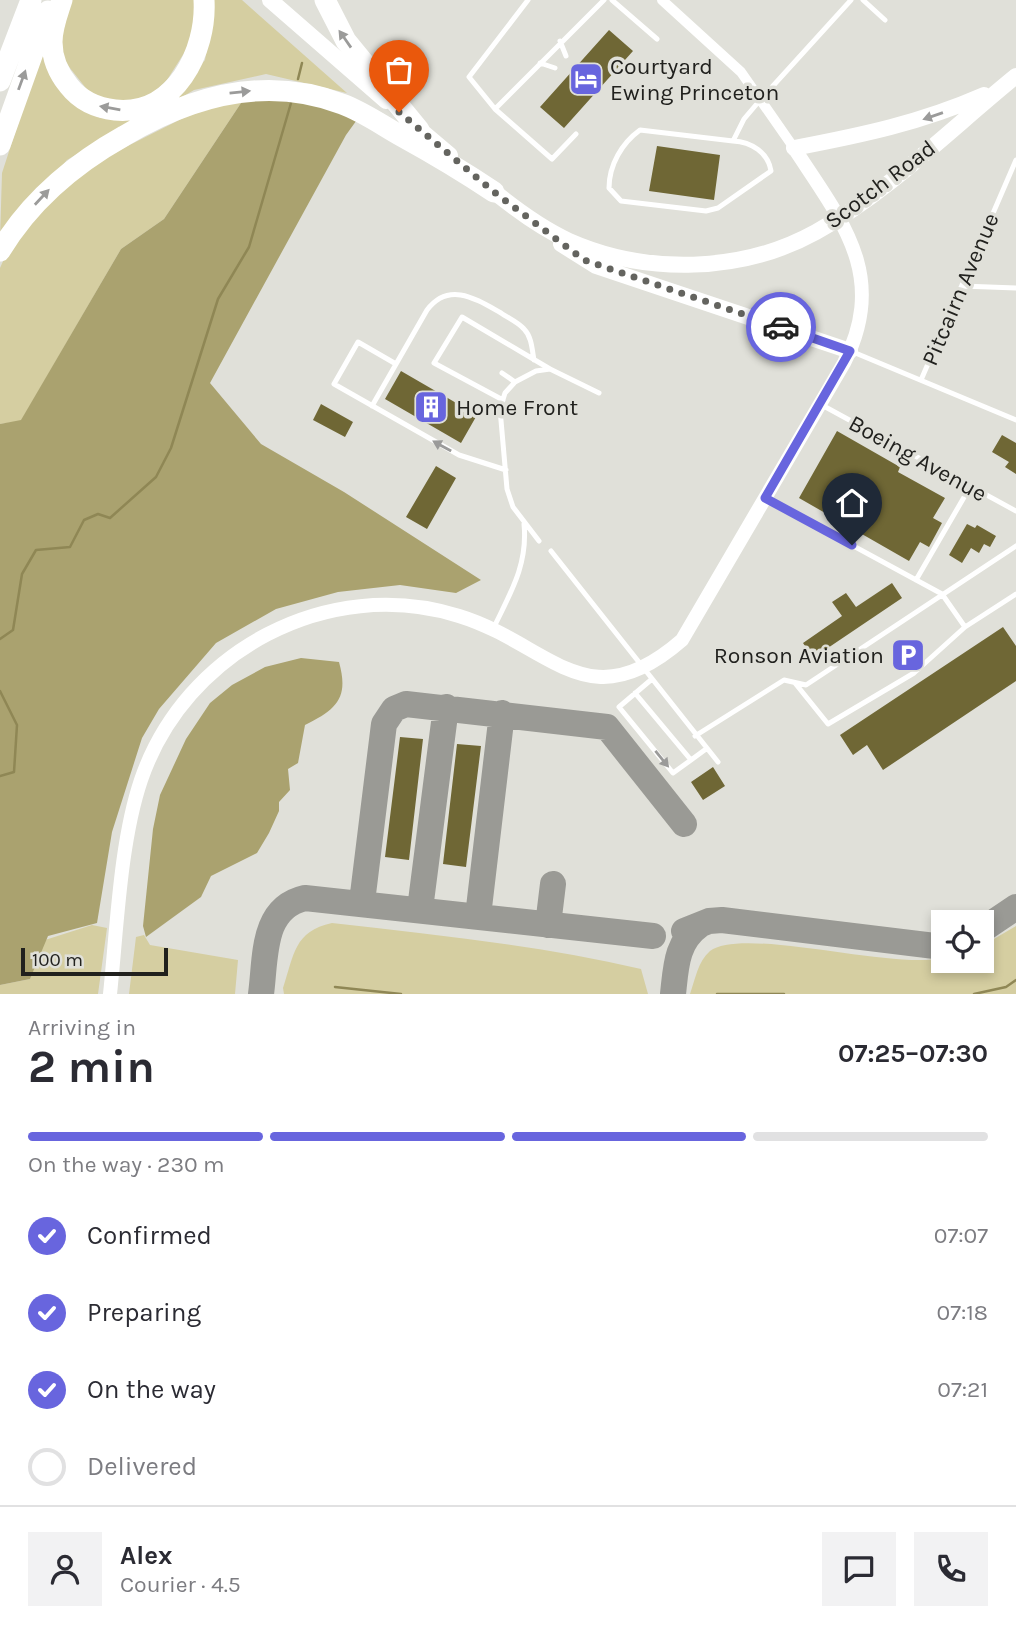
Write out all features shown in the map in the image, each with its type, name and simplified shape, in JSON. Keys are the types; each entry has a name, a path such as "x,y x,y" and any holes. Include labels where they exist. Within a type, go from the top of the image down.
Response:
{"highway":[{"path":"0,81 30,0"},
{"path":"0,145 53,0"},
{"path":"62,0 52,43 61,75 73,90 88,102 106,109 125,110 159,100 182,80 201,39 204,0"},
{"path":"325,0 346,41 419,130"},
{"path":"0,251 41,198 102,148 178,107 234,92 290,92 341,104 446,160 494,192"}],"main road":[{"name":"Scotch Road","path":"270,0 419,130 532,220 568,240 607,254 647,262 701,264 771,251 814,234 879,190 1016,76"},
{"path":"794,148 895,128 938,116 984,95 1016,76"},
{"path":"532,220 572,252 596,266 850,351"}],"street":[{"path":"110,994 131,818 140,782 166,727 201,682 222,663 263,635 298,620 334,609 408,606 459,616 493,629 565,671 597,678 648,673 682,640 850,351 860,320 863,285 855,248 840,218 761,99 734,65 662,0"}],"lane":[{"path":"528,0 469,77 495,109 552,159 576,134"},
{"path":"495,109 560,41 604,0"},
{"path":"612,0 657,39"},
{"path":"733,141 744,119 851,0"},
{"path":"863,0 885,20"},
{"path":"560,41 566,56"},
{"path":"540,63 555,68"},
{"path":"640,130 733,141 750,142 756,146 771,171 718,208 706,211 621,201 609,188 609,176 617,157 631,137 640,130"},
{"name":"Pitcairn Avenue","path":"921,380 1016,160"},
{"path":"962,286 1016,288"},
{"path":"372,406 430,306 443,296 454,293 474,298 524,328 531,342 534,360"},
{"path":"503,400 434,363 462,317 550,369 599,393"},
{"path":"396,365 358,342 334,384 459,455 506,470"},
{"path":"850,351 1016,420"},
{"path":"539,541 513,508 500,409 505,393 515,382 536,371 550,369"},
{"path":"502,373 515,382"},
{"name":"Boeing Avenue","path":"820,404 1016,511"},
{"path":"916,580 970,486"},
{"path":"765,498 942,594 965,627"},
{"path":"493,629 519,576 525,550 524,524"},
{"path":"695,736 784,680 806,685 1016,546"},
{"path":"551,551 718,762"},
{"path":"795,683 828,724 914,673 965,627 1016,594"},
{"path":"648,673 635,693 619,707 673,773 706,749"},
{"path":"635,693 691,760"}],"shaded area":[{"path":"71,0 194,0 196,24 186,50 167,80 147,99 118,104 89,92 62,58 60,28"},
{"path":"214,0 242,0 347,93 266,74 194,90 165,107 205,60"},
{"path":"42,50 55,85 100,118 142,115 67,160 0,239 2,173"},
{"path":"291,96 359,117 346,135 210,383 261,444 344,492 481,580 456,593 400,585 338,592 276,609 216,643 159,709 142,738 112,832 97,923 48,936 30,979 0,985 0,424 21,420 121,249 164,219 243,100"},
{"path":"243,100 164,219 121,249 21,421 0,424 0,268 12,241 84,168 213,103"},
{"path":"301,658 339,662 342,674 341,694 332,708 305,725 298,763 288,769 290,790 279,802 279,811 269,833 257,853 211,876 201,897 146,937 143,926 153,829 160,795 186,739 210,703 232,685 265,667"},
{"path":"332,923 526,947 641,969 648,994 284,994 283,988 297,946 310,932"},
{"path":"92,925 107,928 98,994 0,994 0,985 30,979 45,940"},
{"path":"1016,926 1016,994 690,994 697,971 706,955 727,945 785,945 889,958 931,959 931,973 994,973 994,939"},
{"path":"144,935 150,945 238,960 235,994 129,994 136,937"}],"building":[{"name":"Courtyard Ewing Princeton","path":"609,30 633,51 564,128 540,107"},
{"path":"657,146 720,155 714,200 649,191"},
{"name":"Home Front","path":"401,371 477,415 461,443 385,399"},
{"path":"321,404 353,422 345,437 313,420"},
{"path":"837,431 900,467 898,472 945,498 933,518 942,523 929,547 920,542 909,561 799,498"},
{"path":"1002,435 1016,443 1016,474 1005,467 1009,462 992,452"},
{"path":"436,466 456,478 427,529 406,517"},
{"path":"967,524 975,528 977,525 996,536 990,547 984,544 979,553 971,548 962,563 949,555"},
{"path":"892,583 902,598 813,658 803,643 842,616 832,602 846,593 856,607"},
{"path":"1003,627 1016,646 1016,681 883,770 867,745 853,755 840,735"},
{"path":"400,737 423,739 409,860 385,857"},
{"path":"457,744 481,746 466,867 443,864"},
{"path":"713,767 725,786 703,800 691,782"}],"waterway":[{"path":"298,79 302,63"},
{"path":"0,639 13,630 22,574 36,550 70,547 84,520 98,514 110,518 156,477 171,448 218,299 249,247 291,103"},
{"path":"0,691 17,725 14,772 0,776"},
{"path":"974,994 1006,987 1016,980"},
{"path":"335,987 401,994"},
{"path":"717,994 784,994"}],"taxiway":[{"path":"362,902 384,724 394,709 406,704 607,727 684,824"},
{"path":"420,909 446,707"},
{"path":"478,916 502,713"},
{"path":"548,925 553,884"},
{"path":"261,994 268,936 273,923 280,912 305,898 653,936"},
{"path":"994,922 1016,907"},
{"path":"684,931 709,921 722,920 931,946"},
{"path":"673,994 682,947 700,925"}],"way so far":[{"path":"399,112 494,192 584,260 645,283 781,327"}],"place":[{"name":"Courtyard Ewing Princeton","path":"586,79"},
{"name":"Home Front","path":"431,407"},
{"name":"Ronson Aviation","path":"908,655"}],"route":[{"path":"781,327 850,351 765,498 852,545"}]}
